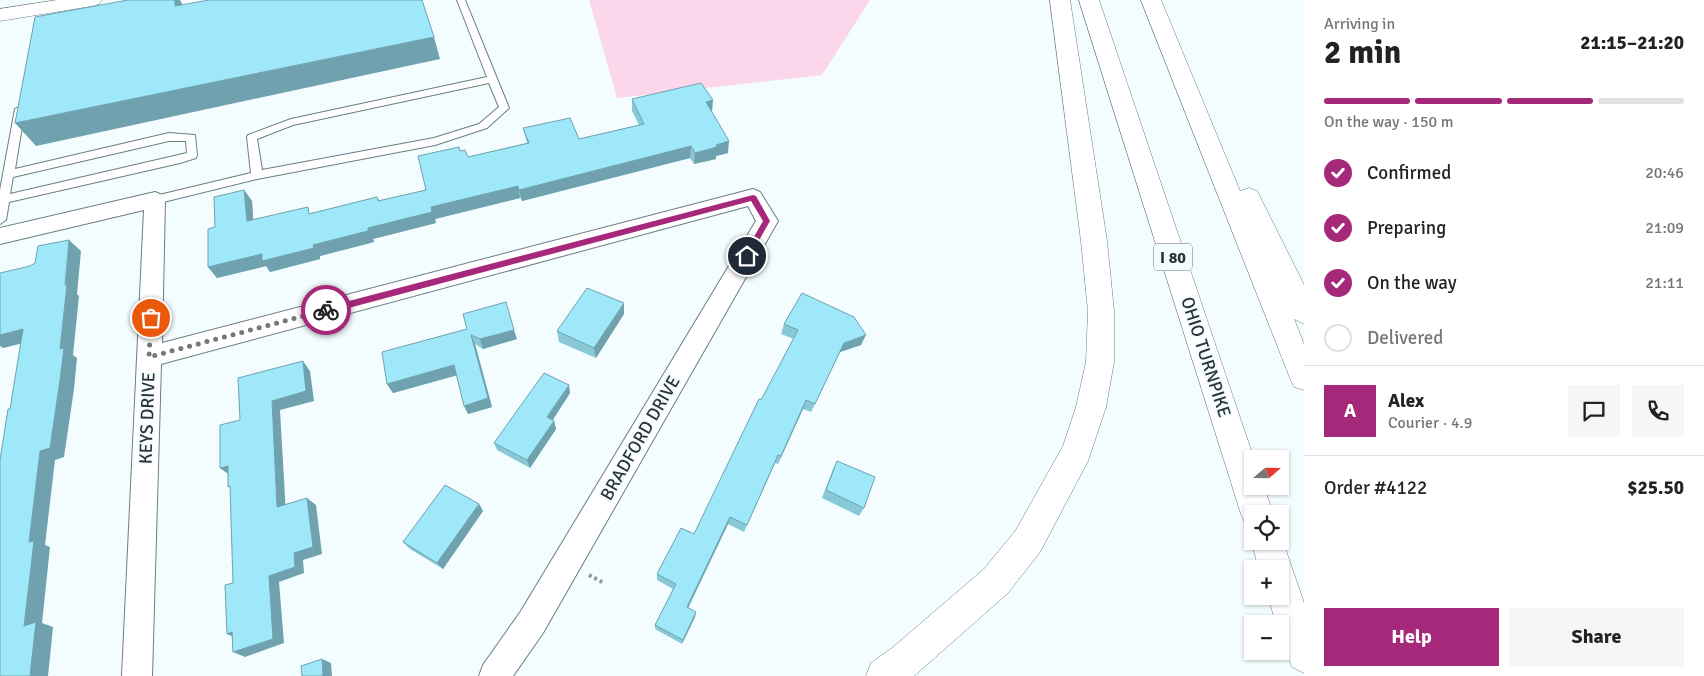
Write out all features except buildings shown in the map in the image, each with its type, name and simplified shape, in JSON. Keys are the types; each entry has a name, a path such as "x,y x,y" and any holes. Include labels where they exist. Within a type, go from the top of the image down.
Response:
{"highway":[{"path":"0,16 92,0"},
{"path":"884,676 905,661 996,581 1028,541 1077,451 1092,406 1100,362 1101,311 1094,241 1060,0"},
{"name":"OHIO TURNPIKE","path":"1089,0 1255,505"},
{"path":"1151,0 1304,378"},
{"path":"1166,35 1239,177 1304,313"},
{"path":"1288,605 1304,655"}],"street":[{"name":"BRADFORD DRIVE","path":"149,357 753,198 767,221 532,622 494,676"},
{"path":"0,236 155,200"},
{"name":"KEYS DRIVE","path":"137,676 155,200"}],"lane":[{"path":"155,200 257,175 435,141 483,126 504,108 461,0"},
{"path":"257,175 252,137 291,122 492,79"},
{"path":"0,220 22,97"},
{"path":"4,199 180,160 192,155 191,137 169,137 8,174"}],"shaded area":[{"path":"589,0 870,0 822,75 617,98"}],"way so far":[{"path":"151,318 149,357 326,310"}],"route":[{"path":"326,310 753,198 767,221 747,256"}]}
